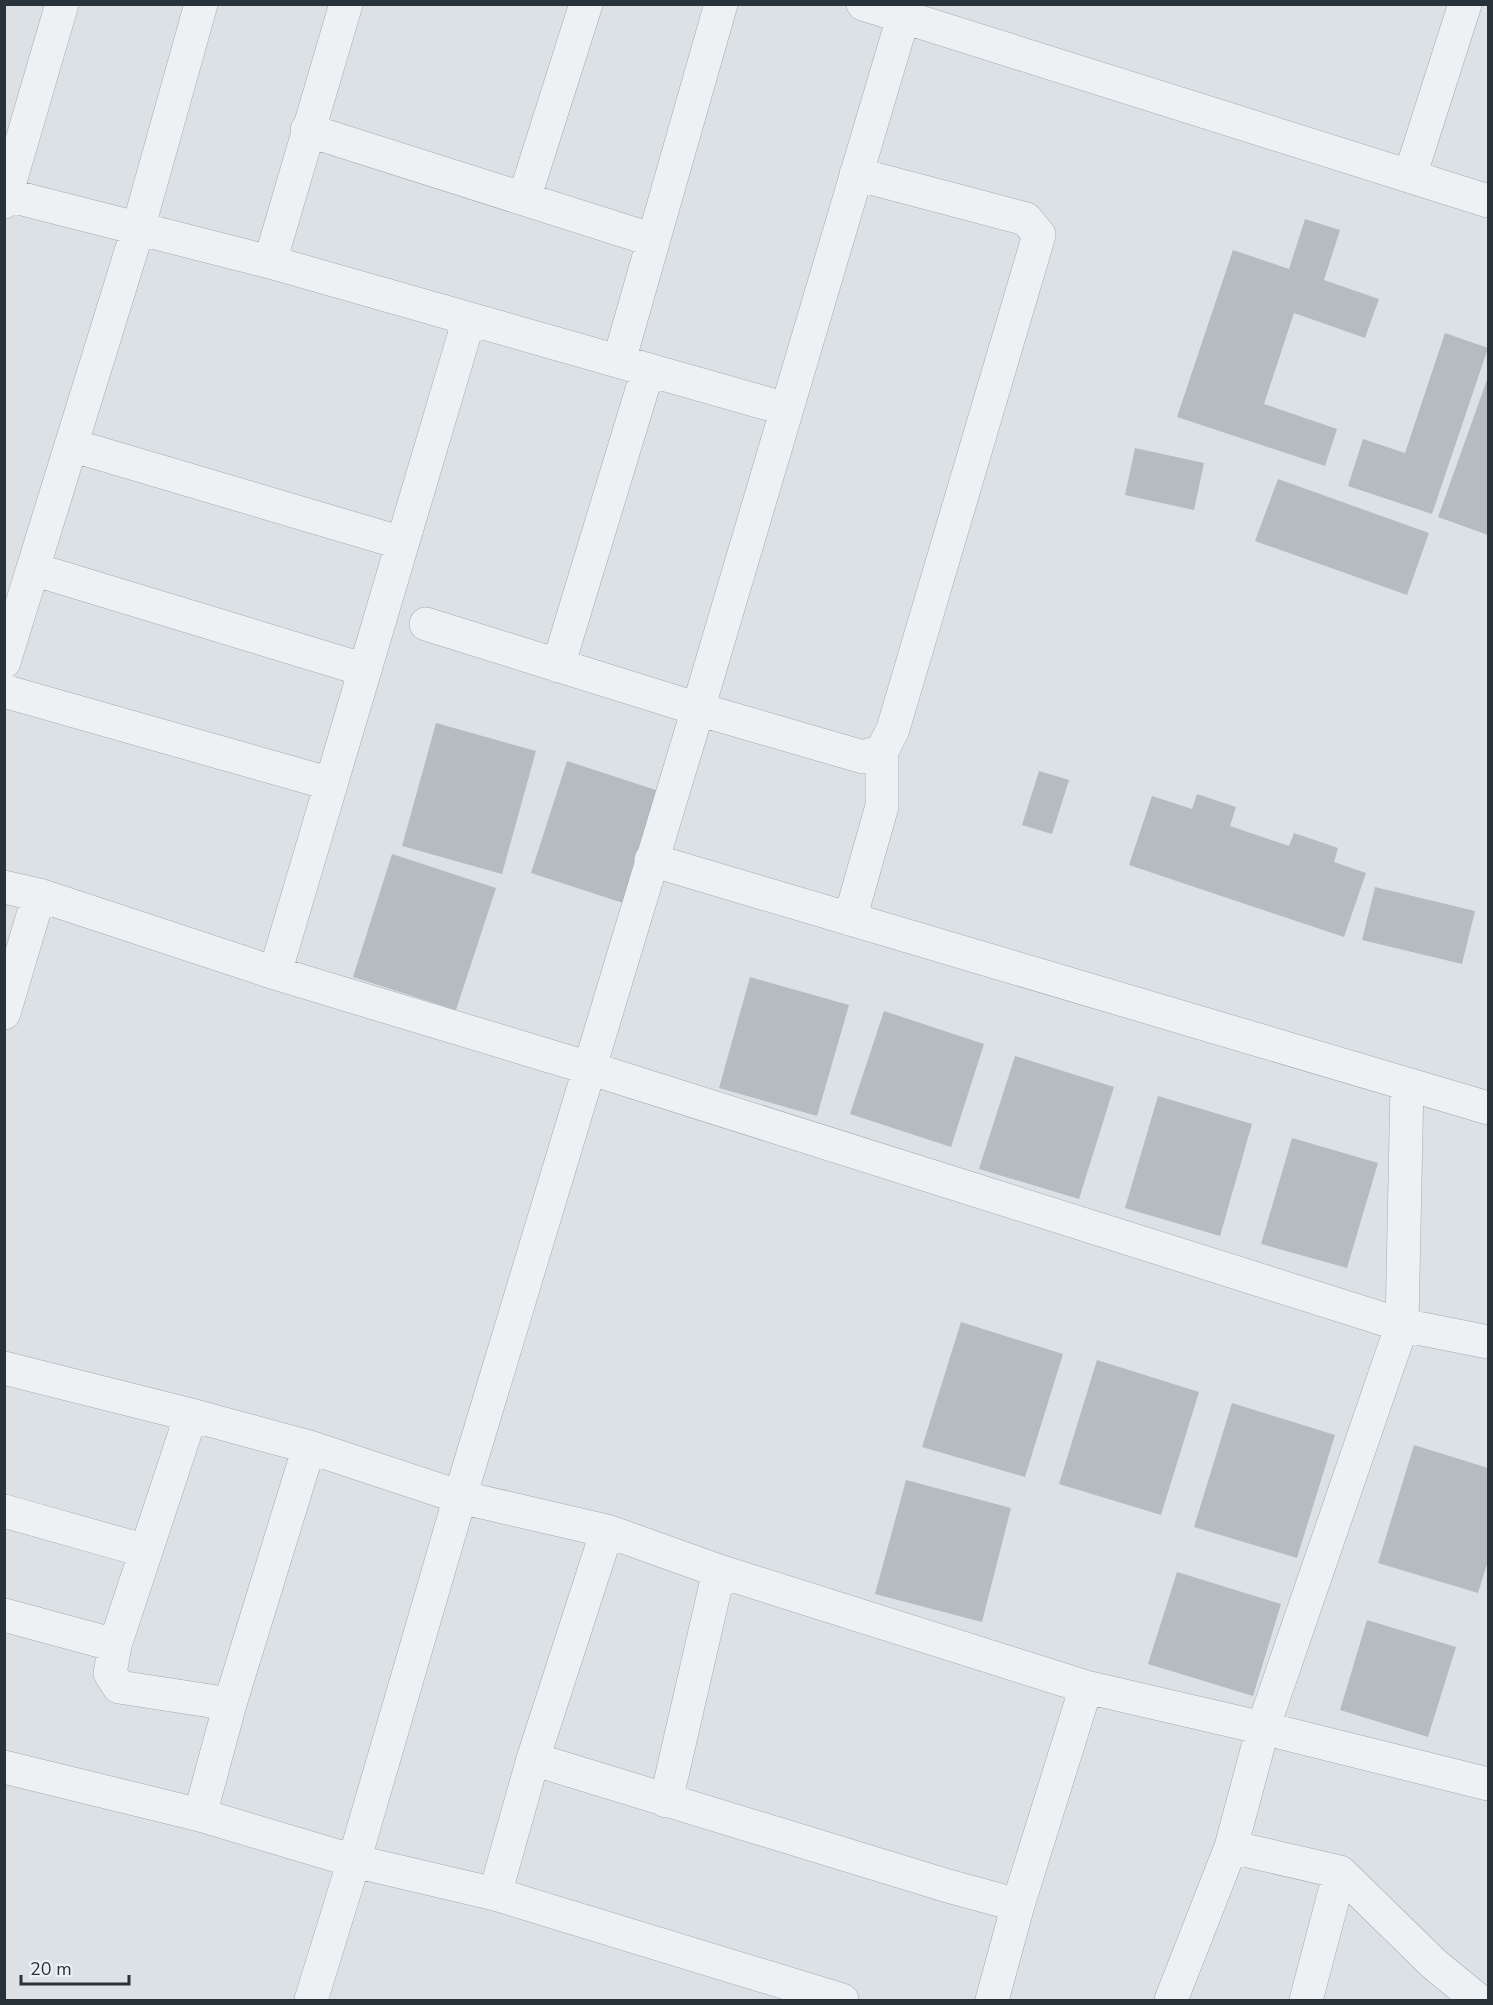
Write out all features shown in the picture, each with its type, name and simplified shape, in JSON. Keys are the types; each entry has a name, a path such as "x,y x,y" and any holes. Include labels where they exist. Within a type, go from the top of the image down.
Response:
{"street":[{"path":"62,4 6,199 270,262 786,409"},
{"path":"4,662 138,229 201,4"},
{"path":"270,262 307,130 346,4"},
{"path":"524,199 586,4"},
{"path":"558,666 634,365 652,240 721,4"},
{"path":"863,4 905,10 1488,201"},
{"path":"1410,176 1458,6"},
{"path":"310,2001 354,1861 460,1497 698,709 905,10"},
{"path":"307,130 652,240"},
{"path":"850,919 882,806 882,750 893,729 1039,235 1026,219 856,174"},
{"path":"275,973 469,319"},
{"path":"71,445 402,543"},
{"path":"33,569 365,670"},
{"path":"426,624 698,709 863,757 882,750"},
{"path":"4,691 331,784"},
{"path":"651,860 1488,1108"},
{"path":"4,887 39,895 275,973 589,1068 1402,1324 1488,1342"},
{"path":"4,1013 39,895"},
{"path":"1171,2001 1231,1847 1263,1728 1402,1324 1407,1084"},
{"path":"4,1368 309,1447 460,1497 607,1531 719,1571 1086,1687 1488,1784"},
{"path":"191,1415 115,1645 110,1673 119,1687 230,1704"},
{"path":"200,1815 230,1704 309,1447"},
{"path":"4,1511 146,1551"},
{"path":"495,1894 533,1759 607,1531"},
{"path":"666,1801 719,1571"},
{"path":"4,1615 115,1645"},
{"path":"992,2001 1018,1905 1086,1687"},
{"path":"533,1759 948,1886 1018,1905"},
{"path":"4,1767 200,1815 354,1861 495,1894 842,2001"},
{"path":"1231,1847 1340,1872 1434,1964 1478,2001"},
{"path":"1306,2001 1340,1872"}],"building":[{"path":"1305,219 1340,230 1324,280 1379,299 1365,338 1294,313 1264,404 1337,429 1325,466 1177,417 1233,250 1289,269"},
{"path":"1445,333 1488,348 1432,514 1348,486 1363,439 1405,453"},
{"path":"1488,377 1488,535 1438,517"},
{"path":"1135,448 1204,463 1194,510 1125,495"},
{"path":"1278,479 1429,533 1407,595 1255,541"},
{"path":"436,723 536,751 502,874 402,846"},
{"path":"567,761 659,791 623,903 531,873"},
{"path":"1039,771 1069,780 1052,834 1022,825"},
{"path":"1197,794 1236,807 1230,826 1289,846 1294,833 1338,848 1334,862 1366,873 1344,937 1129,865 1152,796 1192,809"},
{"path":"392,854 496,888 456,1010 353,977"},
{"path":"1375,887 1475,911 1462,964 1362,940"},
{"path":"750,977 849,1005 817,1116 719,1088"},
{"path":"884,1011 984,1044 951,1147 850,1114"},
{"path":"1015,1056 1114,1087 1079,1199 979,1169"},
{"path":"1158,1096 1252,1124 1220,1236 1125,1208"},
{"path":"1292,1138 1378,1163 1347,1268 1261,1244"},
{"path":"961,1322 1063,1354 1025,1477 922,1447"},
{"path":"1097,1360 1199,1392 1161,1515 1059,1484"},
{"path":"1232,1403 1335,1435 1297,1558 1194,1527"},
{"path":"1414,1445 1488,1468 1488,1561 1478,1593 1378,1563"},
{"path":"906,1480 1011,1508 982,1622 875,1594"},
{"path":"1177,1572 1281,1604 1253,1696 1148,1664"},
{"path":"1367,1620 1456,1647 1428,1737 1340,1710"}]}
